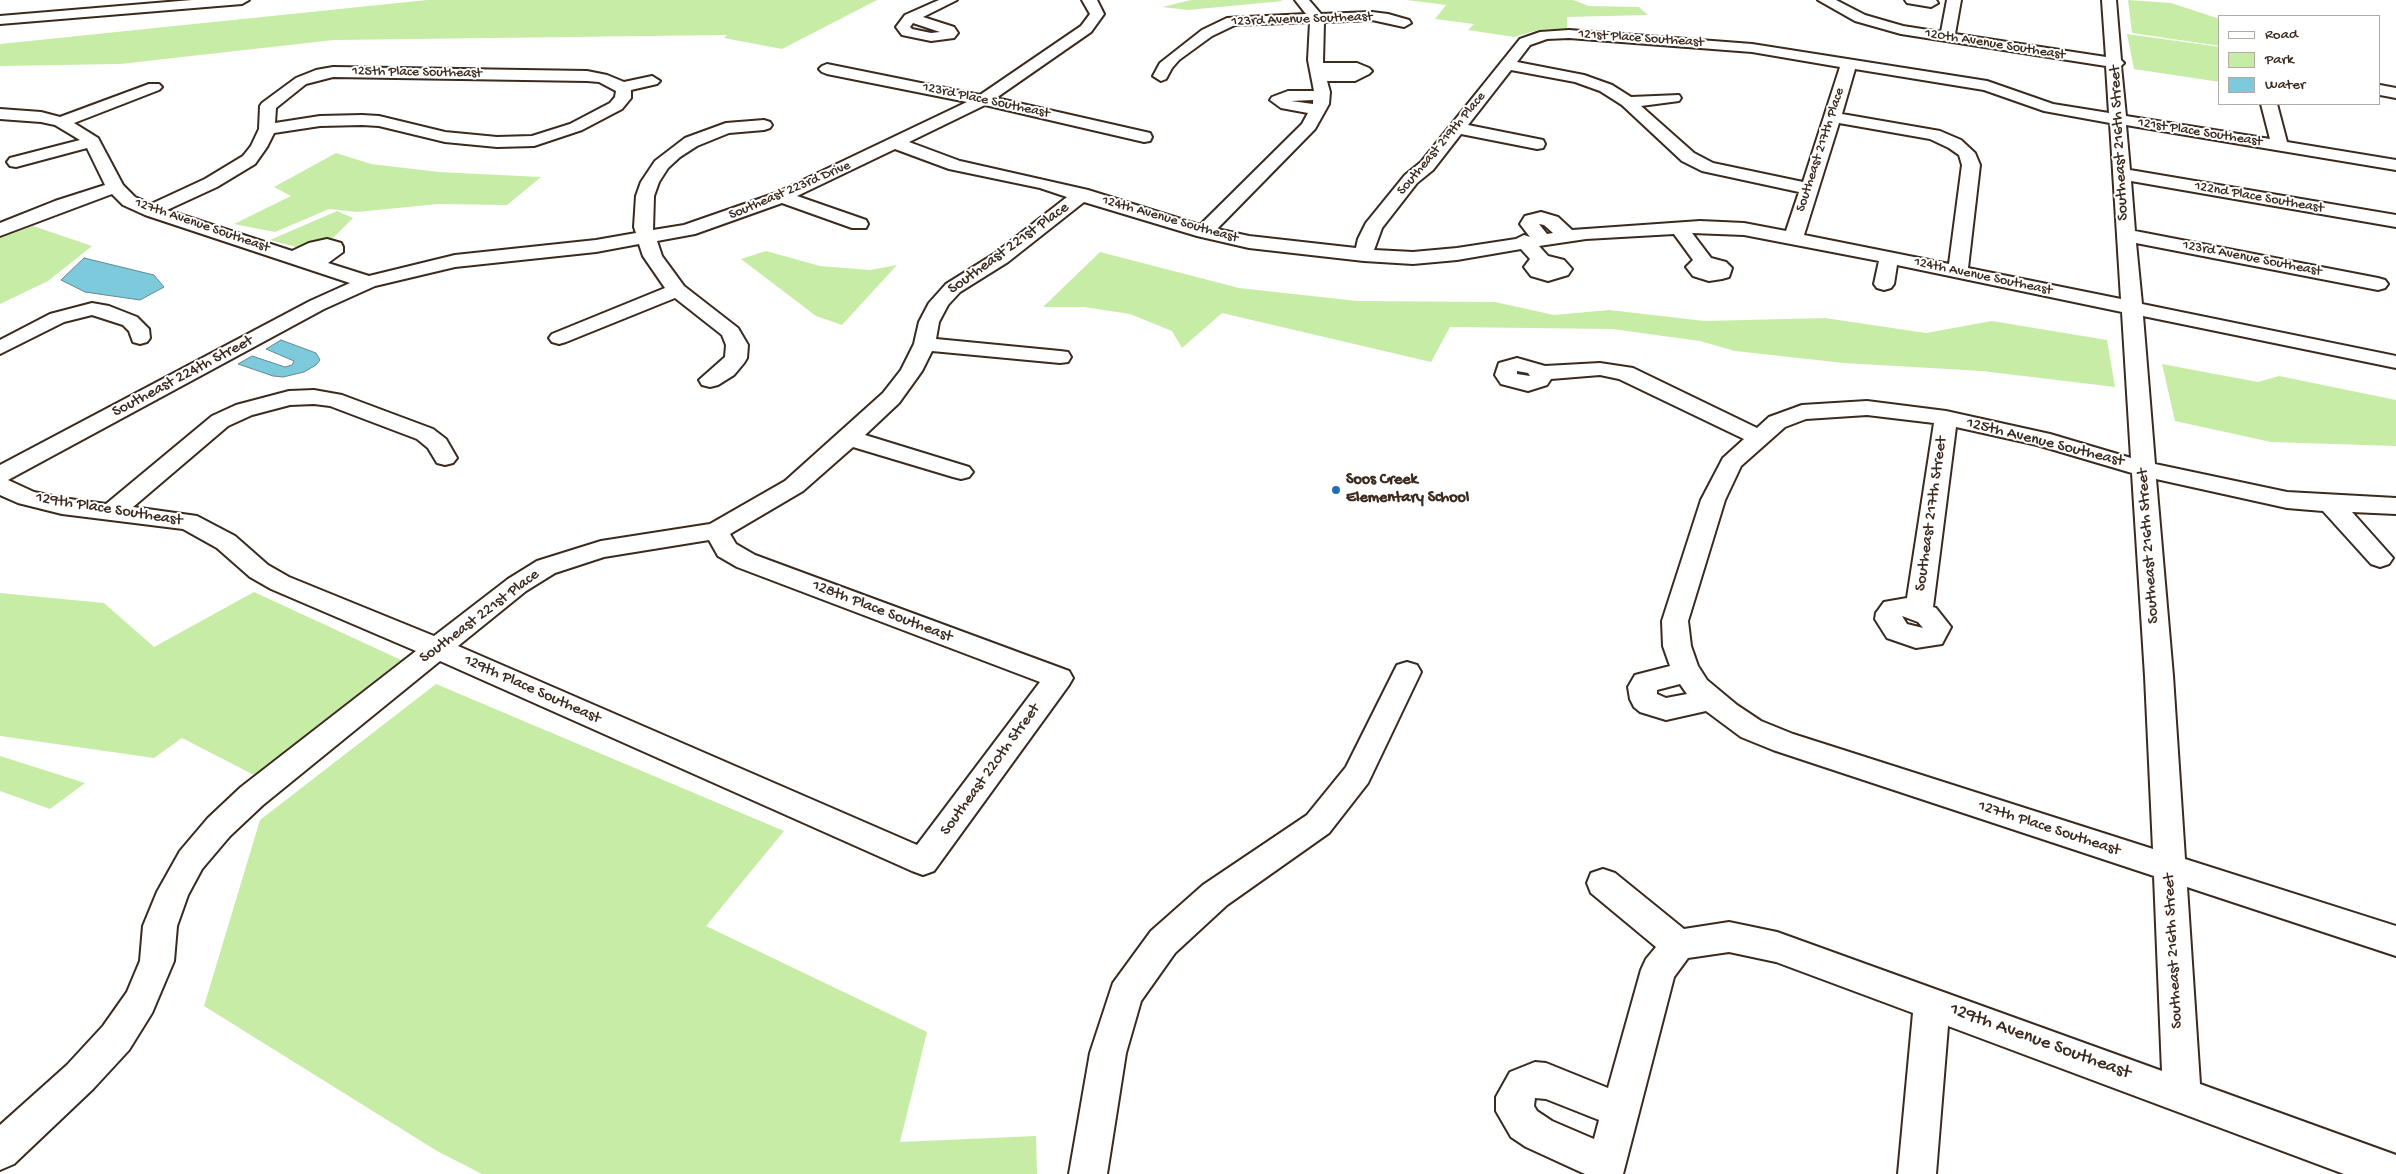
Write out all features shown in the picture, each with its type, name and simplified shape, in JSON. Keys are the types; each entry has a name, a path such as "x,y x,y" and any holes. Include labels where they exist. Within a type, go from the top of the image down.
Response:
{"street":[{"path":"4,20 242,0"},
{"path":"910,18 950,0"},
{"name":"Southeast 223rd Drive","path":"368,282 455,262 647,238 688,230 723,220 782,197 983,100 1086,29 1097,14 1094,5 1089,0"},
{"path":"1204,232 1309,126 1320,102 1317,72 1319,38 1316,17 1302,0"},
{"name":"120th Avenue Southeast","path":"1825,0 1853,16 1875,23 1947,38 2116,63"},
{"path":"1912,0 1931,3"},
{"path":"1947,38 1954,0"},
{"name":"Southeast 216th Street","path":"2110,0 2116,63 2125,235 2159,676 2182,1094"},
{"name":"123rd Avenue Southeast","path":"1161,76 1165,66 1174,57 1207,32 1223,24 1240,20 1381,17 1404,23"},
{"name":"121st Place Southeast","path":"1531,39 1545,35 1569,34 1726,38 1752,48 1849,63 1947,86 1997,88 2037,105 2396,166"},
{"name":"Southeast 219th Place","path":"1364,255 1367,239 1373,227 1411,179 1427,166 1525,42 1531,39"},
{"path":"1749,66 1752,48"},
{"name":"Southeast 217th Place","path":"1793,238 1849,63"},
{"path":"1508,65 1579,78 1606,88 1628,102 1688,157 1697,162 1721,171 1809,189"},
{"name":"123rd Place Southeast","path":"827,69 983,100 1144,137"},
{"name":"125th Place Southeast","path":"267,129 268,106 316,76 517,75 508,83 510,85 527,84 538,75 602,78 622,87"},
{"path":"151,211 211,183 249,160 259,147 267,129 320,121 362,120 378,121 444,137 497,142 534,141 576,127 616,106 623,98 624,91 622,87 652,81"},
{"path":"61,122 154,87"},
{"path":"2381,90 2396,92"},
{"path":"1628,102 1673,98"},
{"path":"2269,105 2280,146"},
{"name":"127th Avenue Southeast","path":"0,114 61,122 80,132 92,142 115,187 129,201 151,211 368,282"},
{"path":"1833,117 1921,132 1945,139 1960,147 1971,158 1972,166 1958,272"},
{"path":"710,380 726,370 736,358 737,345 731,332 677,290 653,256 643,228 644,196 658,171 674,152 706,135 726,128 764,125"},
{"path":"1458,128 1536,144"},
{"path":"16,162 92,142"},
{"name":"124th Avenue Southeast","path":"895,143 956,165 1082,194 1204,232 1249,242 1364,255 1435,257 1567,235 1678,227 1744,229 2396,362"},
{"name":"122nd Place Southeast","path":"2122,174 2396,221"},
{"path":"0,230 61,205 115,187"},
{"name":"Southeast 221st Place","path":"0,1151 80,1078 121,1031 140,1002 157,961 160,926 173,892 191,860 219,828 252,796 436,648 517,585 546,567 601,549 716,531 794,486 891,398 911,371 925,344 929,322 939,303 953,288 1001,258 1082,194"},
{"path":"782,197 859,224"},
{"path":"1678,227 1704,262"},
{"name":"123rd Avenue Southeast","path":"2125,235 2378,284"},
{"path":"1532,240 1542,261"},
{"path":"292,258 316,247 327,245 334,247 333,252 312,264"},
{"path":"1884,284 1890,258"},
{"name":"Southeast 224th Street","path":"0,475 317,305 368,282"},
{"path":"559,338 677,290"},
{"path":"0,348 24,333 57,318 92,309 102,310 130,321 139,329 140,338"},
{"path":"925,344 1060,358"},
{"path":"1540,373 1600,369 1625,373 1758,437"},
{"path":"112,512 220,421 244,410 289,398 314,397 334,400 416,431 438,444 445,458"},
{"name":"125th Avenue Southeast","path":"1758,437 1777,422 1802,412 1867,408 1946,418 2042,439 2144,469 2288,500 2330,504 2396,506"},
{"name":"Southeast 217th Street","path":"1919,610 1946,418"},
{"name":"127th Place Southeast","path":"1758,437 1731,463 1722,480 1713,500 1675,621 1678,646 1699,686 1751,729 1783,742 2396,941"},
{"path":"849,438 961,472"},
{"name":"129th Place Southeast","path":"0,486 27,498 62,506 188,522 226,542 260,571 280,583 436,648 923,862"},
{"path":"2330,504 2380,558"},
{"name":"128th Place Southeast","path":"716,531 727,550 746,561 1059,678"},
{"path":"1088,1174 1108,1054 1125,994 1163,942 1215,895 1318,824 1357,775 1407,672"},
{"name":"Southeast 220th Street","path":"923,862 1059,678"},
{"path":"1603,883 1678,945 1658,970 1621,1111 1605,1169 1539,1134 1524,1124 1515,1111 1515,1097 1524,1084 1535,1080 1546,1081 1621,1111"},
{"name":"129th Avenue Southeast","path":"1678,945 1729,937 1777,947 2396,1174"},
{"path":"1917,1174 1932,1003"}],"green space":[{"path":"427,0 877,0 782,49 724,38 727,35 334,40 120,64 0,66 0,44"},
{"path":"1191,0 1283,1 1188,10 1162,7"},
{"path":"1407,0 1573,0 1589,6 1639,7 1648,15 1567,17 1567,29 1538,30 1514,37 1468,30 1474,24 1435,19 1446,5"},
{"path":"2128,0 2171,3 2218,18 2218,46 2132,33"},
{"path":"2127,34 2218,47 2218,82 2134,69"},
{"path":"336,153 371,164 439,172 541,177 507,205 438,204 357,212 329,209 275,232 234,224 291,196 274,187"},
{"path":"337,211 353,218 333,238 296,247 270,240"},
{"path":"33,226 92,246 48,281 0,304 0,238"},
{"path":"766,251 820,266 870,270 897,265 842,325 816,316 741,259"},
{"path":"1100,252 1239,288 1357,301 1495,302 1554,315 1609,310 1705,321 1825,318 1926,333 1992,321 2107,340 2115,387 1982,371 1844,363 1735,351 1700,341 1612,329 1450,327 1431,362 1222,313 1182,348 1172,331 1130,314 1084,307 1043,307"},
{"path":"2162,364 2258,382 2279,376 2396,400 2396,446 2271,442 2175,421"},
{"path":"254,592 401,660 254,775 182,738 154,758 0,736 0,593 104,603 154,647"},
{"path":"436,684 784,831 706,926 927,1032 900,1142 1036,1136 1037,1174 482,1174 437,1151 204,1006 260,820"},
{"path":"0,756 85,783 50,809 0,791"}],"water":[{"path":"84,258 154,275 164,287 140,300 85,292 61,280"},
{"path":"281,340 316,353 320,360 316,365 304,372 283,377 273,376 238,364 252,356 285,367 292,365 294,361 266,349"}],"place":[{"name":"Soos Creek Elementary School","path":"1336,490"}]}
